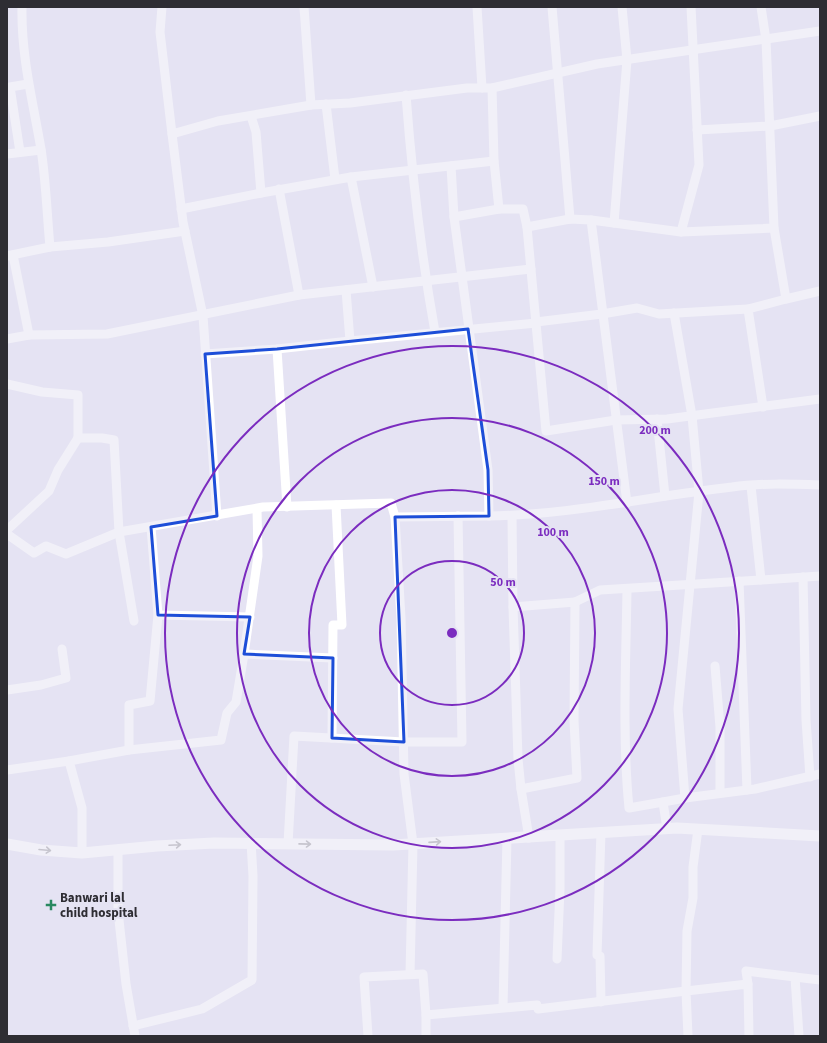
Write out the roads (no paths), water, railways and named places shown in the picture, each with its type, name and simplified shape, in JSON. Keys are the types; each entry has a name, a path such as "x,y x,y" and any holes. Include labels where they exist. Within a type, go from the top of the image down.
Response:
{"street":[{"path":"22,7 22,33 28,84 41,150 50,247"},
{"path":"162,7 160,32 181,209 203,316 217,516"},
{"path":"304,7 311,105"},
{"path":"477,7 499,209"},
{"path":"552,7 559,73 570,219"},
{"path":"614,223 626,60 622,7"},
{"path":"681,232 699,165 691,7"},
{"path":"761,7 766,40 774,228 786,299"},
{"path":"172,134 218,121 311,105 487,88 597,64 820,32"},
{"path":"20,152 8,87 28,84"},
{"path":"406,95 412,170 425,279 435,332"},
{"path":"326,104 334,179"},
{"path":"251,116 256,132 261,193"},
{"path":"697,130 770,126 820,116"},
{"path":"7,154 41,150"},
{"path":"181,209 334,179 494,161"},
{"path":"450,166 461,276 488,470 490,516"},
{"path":"351,177 372,287"},
{"path":"279,189 299,295"},
{"path":"454,217 499,209 523,209 528,227 546,431 616,420 692,416 820,399"},
{"path":"528,227 570,219 591,220 681,232 774,228"},
{"path":"591,220 627,503"},
{"path":"29,335 10,256 50,247 108,242 185,231"},
{"path":"7,339 29,335 107,334 203,316 299,295 372,287 425,279 531,269"},
{"path":"346,290 350,341"},
{"path":"205,354 277,349 536,322 637,308 659,314 748,309 786,299 819,295"},
{"path":"748,309 763,407"},
{"path":"674,313 692,416 699,492 678,709 685,798"},
{"path":"277,349 287,507"},
{"path":"7,384 42,392 78,395 78,438 58,470 49,491 7,530"},
{"path":"657,419 665,496"},
{"path":"78,438 102,438 114,440 120,532 134,620"},
{"path":"396,518 512,516 627,503 733,486 820,485"},
{"path":"751,486 762,580"},
{"path":"7,534 34,553 46,546 66,554 120,532 257,509 391,503 396,518 401,618 404,774 413,844 410,974"},
{"path":"332,738 333,625 342,625 336,505"},
{"path":"7,770 129,750 221,740 227,713 236,702 250,617 258,556 257,509"},
{"path":"288,844 294,736 404,742 462,742 458,516"},
{"path":"512,516 513,607 518,759 529,838"},
{"path":"129,750 128,705 150,701 158,614 151,527"},
{"path":"513,607 575,602 600,590 691,586 820,576"},
{"path":"804,577 806,720 810,777"},
{"path":"739,582 747,790"},
{"path":"627,589 625,727 626,780 629,808 685,798 747,790 820,774"},
{"path":"521,789 577,778 574,721 575,602"},
{"path":"158,614 250,617"},
{"path":"7,690 41,685 66,678 62,649"},
{"path":"244,654 333,658"},
{"path":"715,666 720,727 720,793"},
{"path":"69,761 82,808 82,853"},
{"path":"663,802 666,829"},
{"path":"7,844 41,850 82,853 118,851 157,846 251,842 288,844 413,844 666,829 698,829 820,836"},
{"path":"688,1036 686,991 687,931 693,898 693,866 698,829"},
{"path":"601,832 597,955 600,956 601,1002"},
{"path":"557,959 560,889 560,835"},
{"path":"503,1007 507,838"},
{"path":"133,1026 202,1009 252,980 253,876 251,842"},
{"path":"118,851 118,911 126,984 135,1036"},
{"path":"749,1036 748,984 746,971 820,980"},
{"path":"368,1036 364,977 410,974 423,974 426,1036"},
{"path":"795,978 799,1036"},
{"path":"426,1015 537,1005 538,1009 748,984"}],"place":[{"name":"Banwari lal child hospital","path":"51,905"}]}
